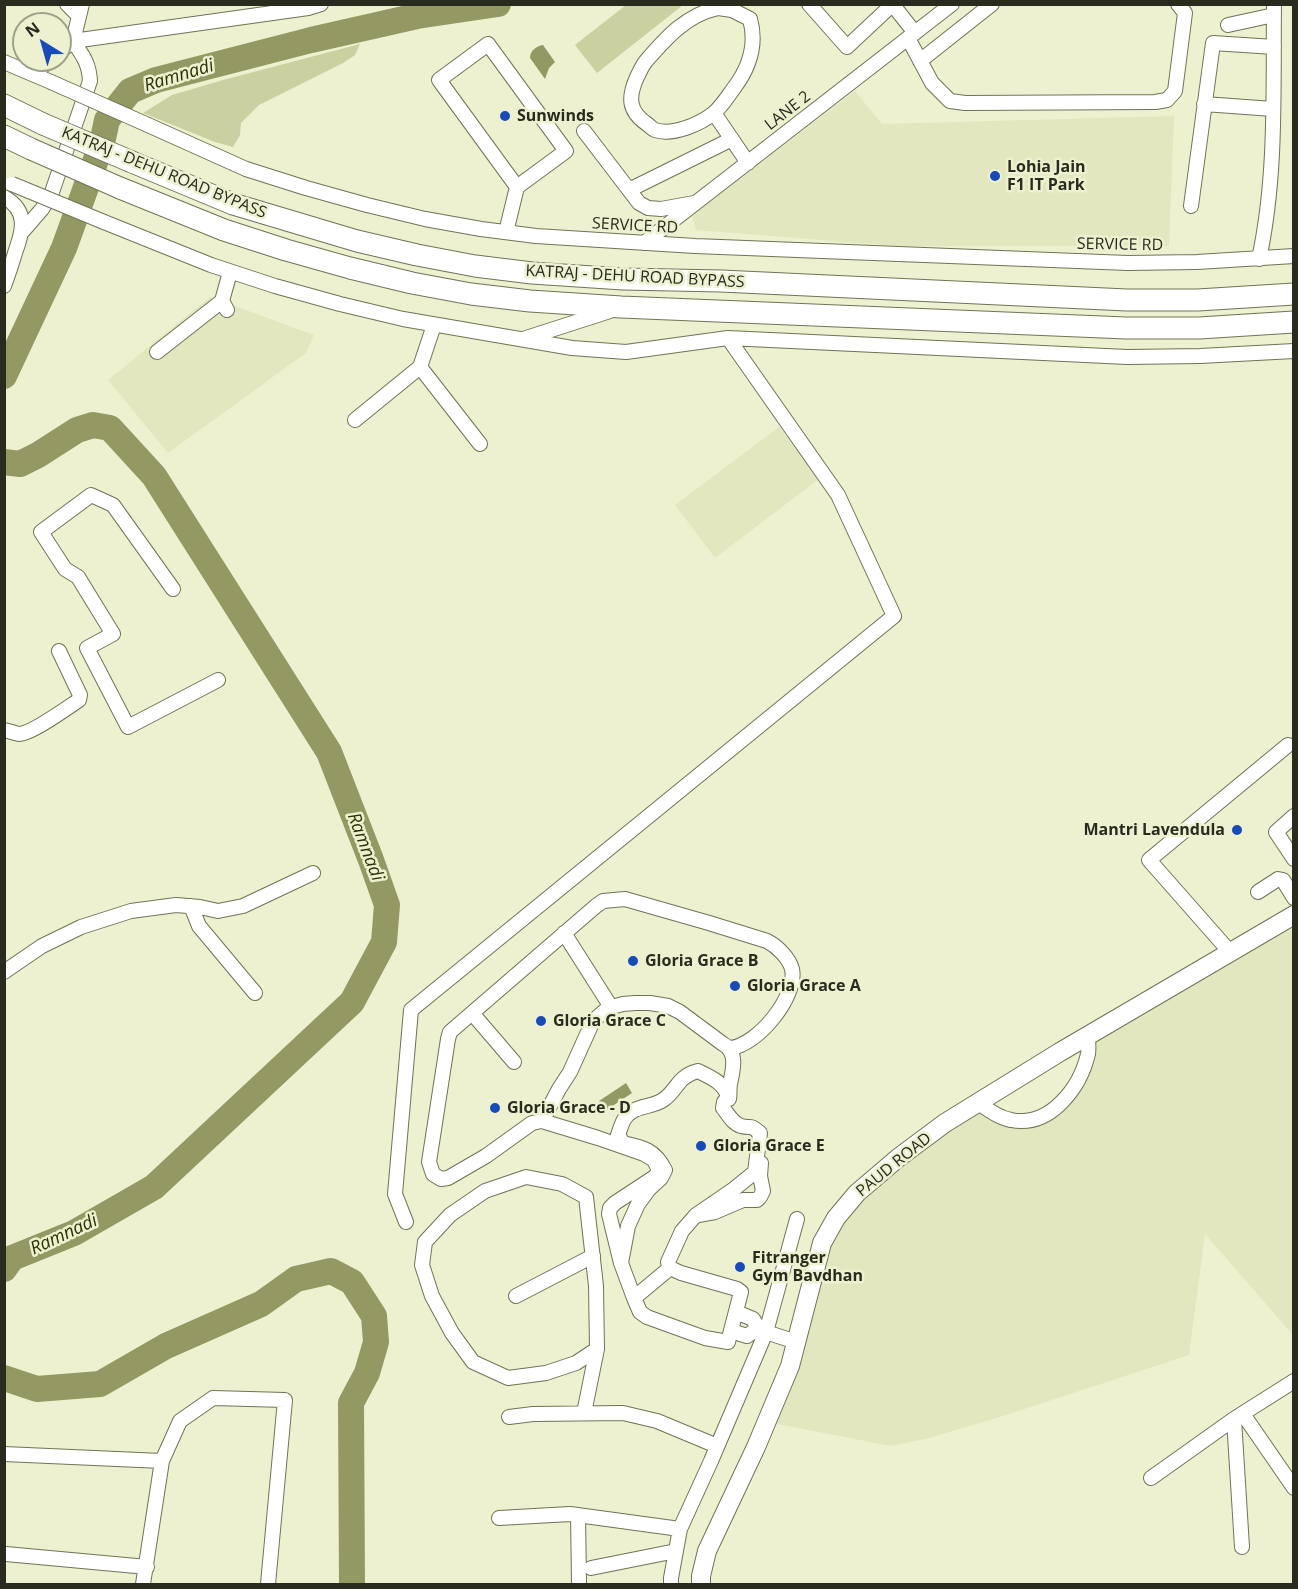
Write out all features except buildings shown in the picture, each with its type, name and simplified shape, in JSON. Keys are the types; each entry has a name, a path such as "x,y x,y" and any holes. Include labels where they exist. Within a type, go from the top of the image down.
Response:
{"highway":[{"name":"KATRAJ - DEHU ROAD BYPASS","path":"4,105 43,124 233,204 357,241 464,264 532,273 623,279 721,281 1127,300 1198,300 1293,294"},
{"name":"KATRAJ - DEHU ROAD BYPASS","path":"4,136 120,188 224,230 350,268 411,283 471,294 530,301 621,307 1126,328 1199,328 1293,322"}],"main road":[{"name":"PAUD ROAD","path":"701,1584 707,1551 756,1447 790,1366 822,1243 836,1218 856,1193 945,1123 1293,915"}],"street":[{"path":"22,231 51,195 90,81 86,60 73,41 80,10 67,4"},
{"path":"73,41 308,8 321,4"},
{"path":"809,4 847,47 893,5 911,36 920,61 932,82 950,101 965,103 1155,102 1167,100 1175,91 1185,13 1178,4"},
{"name":"LANE 2","path":"644,243 952,4"},
{"path":"920,61 992,4"},
{"path":"718,8 732,10 750,19 753,27 753,40 749,61 740,80 714,113 693,126 675,131 655,130 639,119 630,102 632,88 642,65 659,46 677,28 696,15 718,8"},
{"path":"1228,25 1274,10 1273,149 1259,259"},
{"path":"1191,206 1213,43 1274,47"},
{"path":"506,232 517,187 566,151 488,44 439,80 517,187"},
{"name":"SERVICE RD","path":"4,62 246,169 367,205 425,219 506,232 695,246 1128,263 1197,262 1293,256"},
{"path":"1204,104 1273,110"},
{"path":"714,113 748,162"},
{"path":"584,131 639,203 648,208 661,209 697,202"},
{"path":"628,190 732,139"},
{"path":"8,182 230,272 340,304 434,325 572,348 626,352 728,338 1127,357 1293,351"},
{"path":"4,197 16,207 22,216 22,231 4,286"},
{"path":"157,352 224,305 230,272"},
{"path":"521,339 621,307"},
{"path":"354,420 420,367 434,325"},
{"path":"406,1222 395,1194 411,1010 894,616 838,495 728,338"},
{"path":"420,367 480,444"},
{"path":"173,589 113,505 91,495 41,532 65,569 78,577 113,634 87,648 128,728 218,680"},
{"path":"4,730 23,733 78,701 80,695 59,651"},
{"path":"69,671 92,659"},
{"path":"1230,952 1149,860 1288,745"},
{"path":"1293,816 1276,832 1293,859"},
{"path":"4,972 42,946 81,927 131,911 177,905 218,911 243,906 313,873"},
{"path":"1258,892 1278,879 1283,880 1293,898"},
{"path":"542,1121 570,1072 593,1021 601,1013 623,1004 650,1003 668,1006 680,1012 723,1044 730,1048 737,1047 748,1042 762,1030 780,1008 790,988 792,966 776,946 767,941 625,899 603,901 450,1032 429,1162 433,1174 441,1179 448,1178 486,1156 532,1124 542,1121 598,1137 654,1160 658,1170 656,1176 610,1208 609,1214 621,1263 640,1312 647,1317 705,1338 728,1342 741,1292 681,1273 670,1268 668,1262 681,1231 696,1215 755,1172 760,1133 752,1126 741,1125 731,1119 723,1108 728,1096 726,1090 719,1083 698,1071 688,1074 678,1082 664,1099 634,1110 625,1117 618,1135 623,1143 648,1150 659,1158 664,1170 661,1178 638,1204 628,1226 621,1263"},
{"path":"191,906 199,926 255,993"},
{"path":"564,933 612,1007"},
{"path":"472,1013 514,1062"},
{"path":"979,1103 990,1112 1012,1120 1031,1119 1049,1113 1061,1105 1081,1074 1089,1053 1088,1036"},
{"path":"696,1215 715,1212 743,1200 757,1200 763,1191 760,1176 762,1132 753,1123 735,1119 727,1106 733,1061 730,1048"},
{"path":"584,1413 597,1349 596,1286 586,1197 562,1184 526,1177 485,1191 450,1215 424,1242 422,1265 432,1296 452,1333 473,1362 508,1378 546,1373 576,1363 597,1349"},
{"path":"671,1584 680,1529 717,1446 762,1330 797,1219"},
{"path":"516,1296 593,1256"},
{"path":"634,1298 670,1268"},
{"path":"736,1312 753,1319 762,1330 796,1342"},
{"path":"731,1331 747,1336 762,1330"},
{"path":"1151,1478 1238,1416 1293,1381"},
{"path":"143,1584 162,1461 180,1421 213,1398 285,1400 268,1584"},
{"path":"509,1417 533,1414 623,1413 657,1421 717,1446"},
{"path":"1238,1416 1293,1488"},
{"path":"1238,1416 1242,1547"},
{"path":"4,1454 162,1461"},
{"path":"499,1518 570,1514 680,1529"},
{"path":"578,1515 579,1582"},
{"path":"591,1568 676,1551"},
{"path":"6,1554 147,1567"}],"shaded area":[{"path":"626,5 683,5 597,73 575,45"},
{"path":"360,44 355,55 343,63 259,105 241,123 240,135 233,147 143,113 172,95"},
{"path":"543,45 555,62 549,68 545,79 530,58 534,49"},
{"path":"855,91 882,124 1174,116 1169,246 896,246 696,230 692,216"},
{"path":"210,297 314,335 306,353 168,453 108,380"},
{"path":"779,427 819,479 715,558 675,505"},
{"path":"1293,925 1293,1335 1205,1234 1189,1355 1003,1416 929,1438 891,1446 767,1422 836,1218 979,1103 1012,1120 1061,1105 1095,1041"},
{"path":"626,1083 632,1093 605,1111 599,1101"}],"waterway":[{"name":"Ramnadi","path":"4,376 64,248 102,143 107,120 130,91 156,80 311,40 417,16 498,4"},
{"name":"Ramnadi","path":"4,462 20,464 77,430 93,425 110,428 154,476 329,752 387,905 384,942 352,1002 154,1187 74,1233 12,1258 4,1269"},
{"name":"Ramnadi","path":"4,1378 37,1389 100,1384 166,1346 261,1304 296,1279 331,1271 352,1282 374,1316 376,1342 367,1373 351,1403 352,1584"}],"place":[{"name":"Sunwinds","path":"505,116"},
{"name":"Lohia Jain F1 IT Park","path":"995,176"},
{"name":"Mantri Lavendula","path":"1237,830"},
{"name":"Gloria Grace B","path":"633,961"},
{"name":"Gloria Grace A","path":"735,986"},
{"name":"Gloria Grace C","path":"541,1021"},
{"name":"Gloria Grace - D","path":"495,1108"},
{"name":"Gloria Grace E","path":"701,1146"},
{"name":"Fitranger Gym Bavdhan","path":"740,1267"}]}
